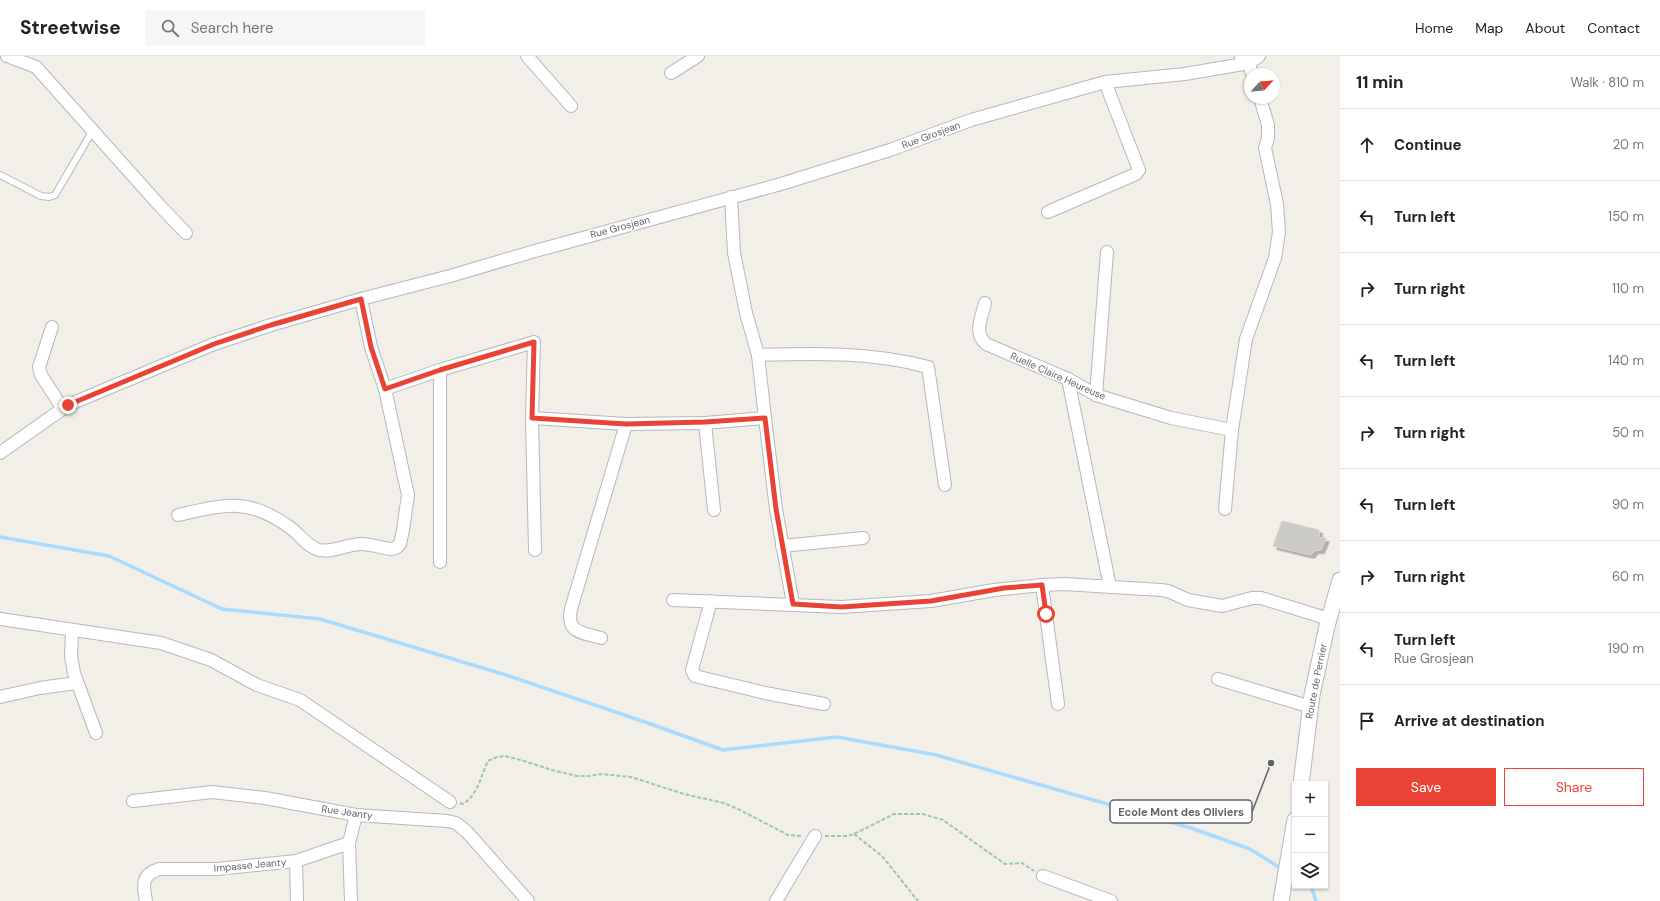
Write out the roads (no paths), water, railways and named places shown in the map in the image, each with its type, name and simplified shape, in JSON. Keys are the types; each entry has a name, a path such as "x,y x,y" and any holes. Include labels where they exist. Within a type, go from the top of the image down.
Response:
{"street":[{"path":"7,56 39,61 93,130 186,233"},
{"path":"528,56 571,106"},
{"path":"671,73 698,56"},
{"name":"Rue Grosjean","path":"0,453 63,409 82,399 214,344 271,325 818,173 890,150 971,120 1105,82 1185,74 1248,64 1259,56"},
{"path":"1048,212 1136,174 1139,170 1105,82"},
{"path":"1225,509 1232,430 1246,339 1275,258 1279,232 1278,204 1265,148 1268,138 1268,125 1262,104"},
{"path":"731,197 734,253 746,313 758,355 776,509 793,604"},
{"path":"1096,395 1107,252"},
{"path":"178,515 220,506 244,505 259,510 288,525 312,547 320,550 331,550 362,544 392,550 400,544 408,495 385,389 371,347 361,299"},
{"name":"Ruelle Claire Heureuse","path":"985,303 979,335 986,344 1068,380 1096,395 1171,418 1232,430"},
{"path":"52,327 39,367 41,375 63,409"},
{"path":"385,389 440,370 534,342 532,418 535,550"},
{"path":"758,355 853,355 928,367 945,485"},
{"path":"440,370 440,562"},
{"path":"1068,380 1110,587"},
{"path":"532,418 626,424 705,422 765,418"},
{"path":"705,422 714,510"},
{"path":"601,638 578,632 570,624 570,609 626,424"},
{"path":"782,546 863,538"},
{"name":"Route de Pernier","path":"1301,781 1311,707 1329,619 1340,580"},
{"path":"673,600 841,607 931,601 1001,589 1064,584 1168,591 1188,600 1222,606 1252,598 1260,598 1329,619"},
{"path":"1042,585 1058,704"},
{"path":"711,601 692,670 695,676 765,693 824,704"},
{"path":"0,619 72,631 161,643 211,660 257,685 300,700 450,802"},
{"path":"72,631 71,656 76,683 96,733"},
{"path":"1218,679 1311,707"},
{"path":"0,697 40,688 76,683"},
{"name":"Rue Jeanty","path":"132,800 212,792 265,798 356,815 447,821 456,823 468,832 528,901"},
{"path":"351,901 349,843 356,815"},
{"path":"776,901 815,836"},
{"path":"1281,901 1292,837"},
{"name":"Impasse Jeanty","path":"146,901 143,884 146,877 151,872 159,870 217,869 296,861 349,843"},
{"path":"296,861 297,901"},
{"path":"1043,876 1111,901"}],"lane":[{"path":"0,175 41,196 49,197 55,195 93,130"}],"waterway":[{"path":"0,537 109,556 222,609 320,619 506,675 723,750 837,737 936,755 1191,828 1250,849 1282,869"},
{"path":"1312,889 1316,901"}],"place":[{"name":"Ecole Mont des Oliviers","path":"1271,763"}]}
